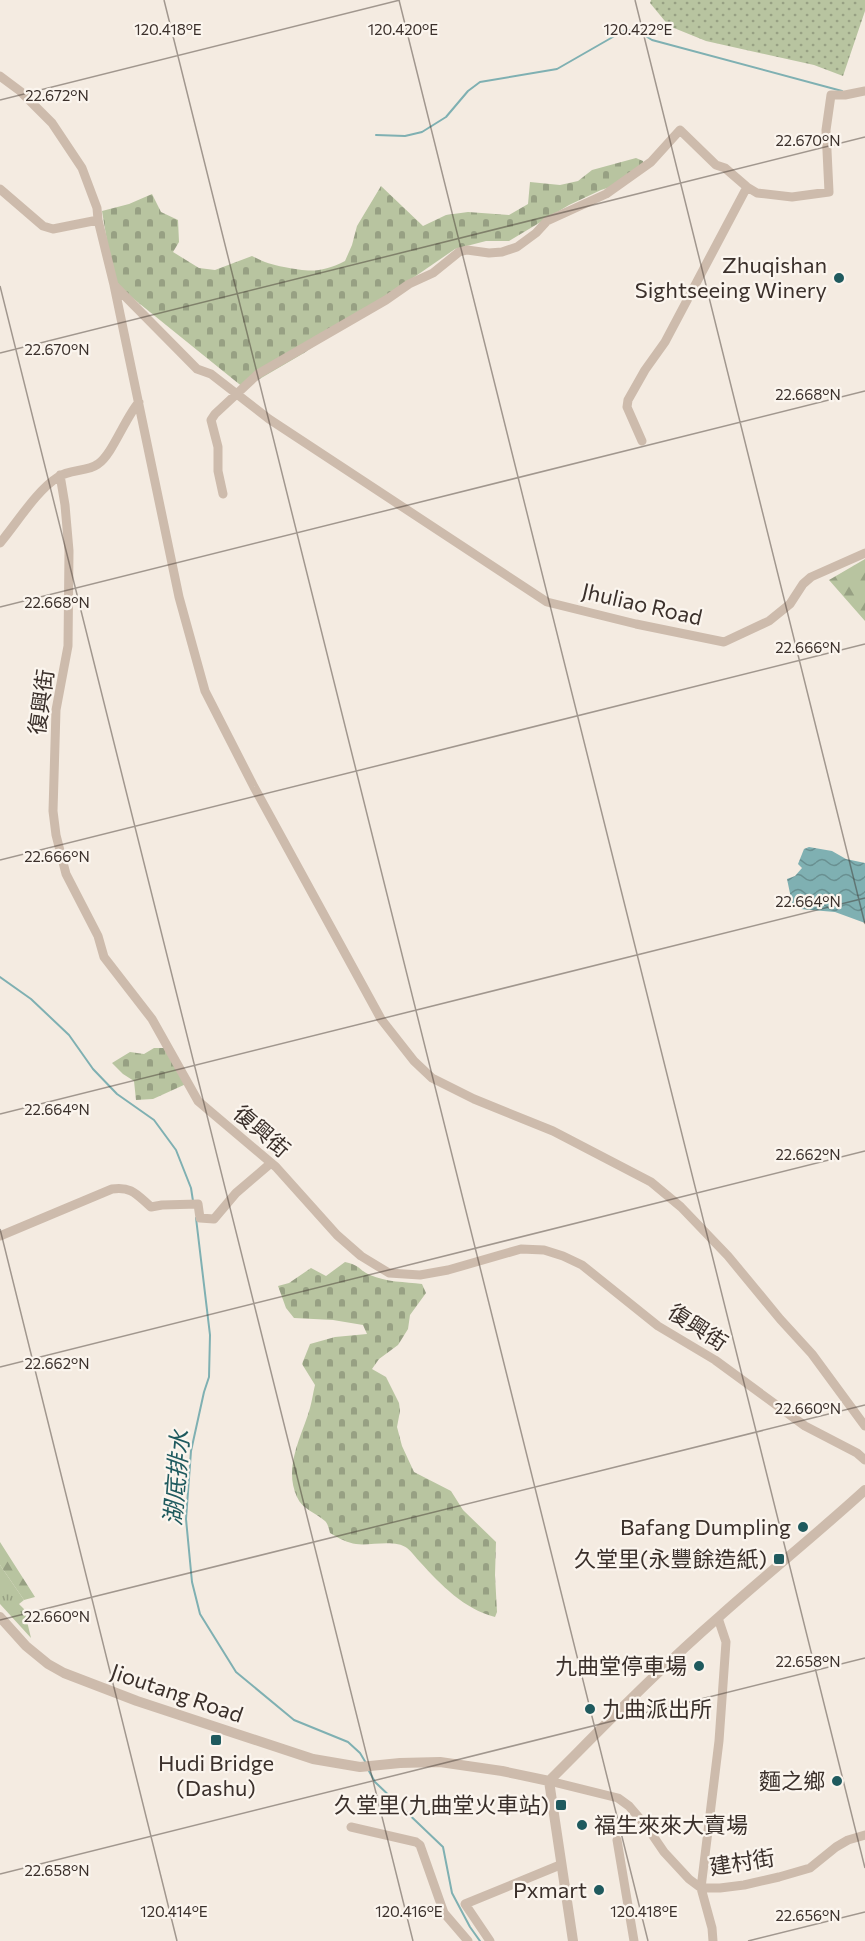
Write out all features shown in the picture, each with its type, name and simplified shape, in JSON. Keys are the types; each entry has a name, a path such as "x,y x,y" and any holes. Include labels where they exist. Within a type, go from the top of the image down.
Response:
{"street":[{"path":"0,76 20,91 51,123 82,168 97,208 139,402 159,508 179,597 205,691 254,787 381,1019 414,1062 432,1078 474,1099 553,1131 651,1182 681,1207 728,1256 812,1354 865,1426"},
{"path":"223,494 218,471 218,447 212,420 215,414 258,374 386,300 409,284 433,273 459,252 467,250 502,252 524,243 547,221 606,194 651,162 680,130 716,165 725,168 757,193 792,197 829,192 826,130 831,95 865,91"},
{"path":"642,441 627,407 628,400 645,370 665,342 747,187"},
{"path":"0,189 44,226 53,229 98,220"},
{"name":"Jhuliao Road","path":"114,285 198,369 211,374 269,419 547,602 636,624 724,642 769,621 790,604 803,584 811,577 865,553"},
{"path":"0,543 38,497 60,476 99,464 139,402"},
{"name":"復興街","path":"60,476 69,551 68,646 56,710 52,811 56,835 66,874 98,936 104,957 152,1019 198,1101 271,1163 337,1235 361,1256 389,1273 420,1275 448,1270 521,1249 544,1250 582,1265 658,1326 715,1360 805,1426 857,1453 865,1460"},
{"path":"0,1236 112,1189 124,1187 133,1191 151,1207 198,1204 200,1218 214,1220 236,1193 271,1163"},
{"path":"573,1941 549,1781 639,1691 718,1618 865,1490"},
{"name":"Jioutang Road","path":"0,1617 31,1651 64,1673 137,1701 313,1759 360,1767 440,1762 549,1781"},
{"path":"713,1941 712,1928 701,1888 719,1741 726,1642 718,1618"},
{"name":"建村街","path":"549,1781 618,1798 635,1813 664,1852 689,1879 701,1888 744,1884 810,1868 836,1846 865,1835"},
{"path":"351,1827 416,1842 420,1845 444,1913 468,1941"},
{"path":"617,1840 633,1941"},
{"path":"490,1941 465,1904 560,1865"}],"green space":[{"path":"651,0 865,0 865,11 843,76 814,65 706,41 669,26 650,3"},
{"path":"636,158 643,161 644,168 626,182 601,190 569,205 509,241 486,241 455,249 304,353 244,388 114,283 102,211 129,204 152,194 161,212 178,220 179,242 173,252 199,268 215,270 252,256 275,265 315,270 329,268 345,261 357,226 381,186 423,226 446,215 468,212 509,215 528,204 530,182 560,185 578,181 592,170"},
{"path":"865,559 865,621 829,580"},
{"path":"154,1048 164,1048 186,1084 153,1099 136,1100 134,1081 112,1063 130,1052 144,1054"},
{"path":"345,1262 376,1277 422,1284 426,1293 410,1315 408,1329 398,1345 379,1359 372,1369 386,1377 399,1403 397,1427 402,1446 414,1472 451,1491 463,1510 496,1542 497,1612 495,1617 463,1602 402,1545 350,1543 330,1533 325,1521 306,1508 297,1497 293,1486 293,1463 315,1385 302,1364 310,1344 335,1337 367,1334 363,1325 333,1320 294,1318 286,1308 278,1286 289,1283 311,1268 326,1276"},
{"path":"0,1542 35,1597 24,1600 0,1565"},
{"path":"0,1565 24,1600 19,1604 24,1609 31,1638 0,1604"}],"water":[{"path":"809,847 832,851 846,859 865,863 865,923 835,912 800,909 792,903 787,879 795,876 802,868 798,864 804,849"}],"waterway":[{"path":"376,135 405,136 422,132 446,117 468,91 480,82 557,69 625,30 636,30 652,40 842,91"},
{"name":"湖底排水","path":"0,977 31,999 69,1035 93,1069 117,1094 154,1120 176,1150 191,1188 193,1201"},
{"name":"湖底排水","path":"196,1218 210,1335 209,1377 191,1451 186,1519 192,1582 200,1614 236,1672 294,1720 348,1742 360,1753 366,1763"},
{"name":"湖底排水","path":"369,1771 375,1782 443,1847 452,1893 480,1941"}],"place":[{"name":"Zhuqishan Sightseeing Winery","path":"839,278"},
{"name":"Bafang Dumpling","path":"803,1527"},
{"name":"久堂里(永豐餘造紙)","path":"779,1559"},
{"name":"九曲堂停車場","path":"699,1666"},
{"name":"九曲派出所","path":"590,1709"},
{"name":"Hudi Bridge (Dashu)","path":"216,1740"},
{"name":"麵之鄉","path":"837,1781"},
{"name":"久堂里(九曲堂火車站)","path":"561,1805"},
{"name":"福生來來大賣場","path":"582,1825"},
{"name":"Pxmart","path":"599,1890"}]}
